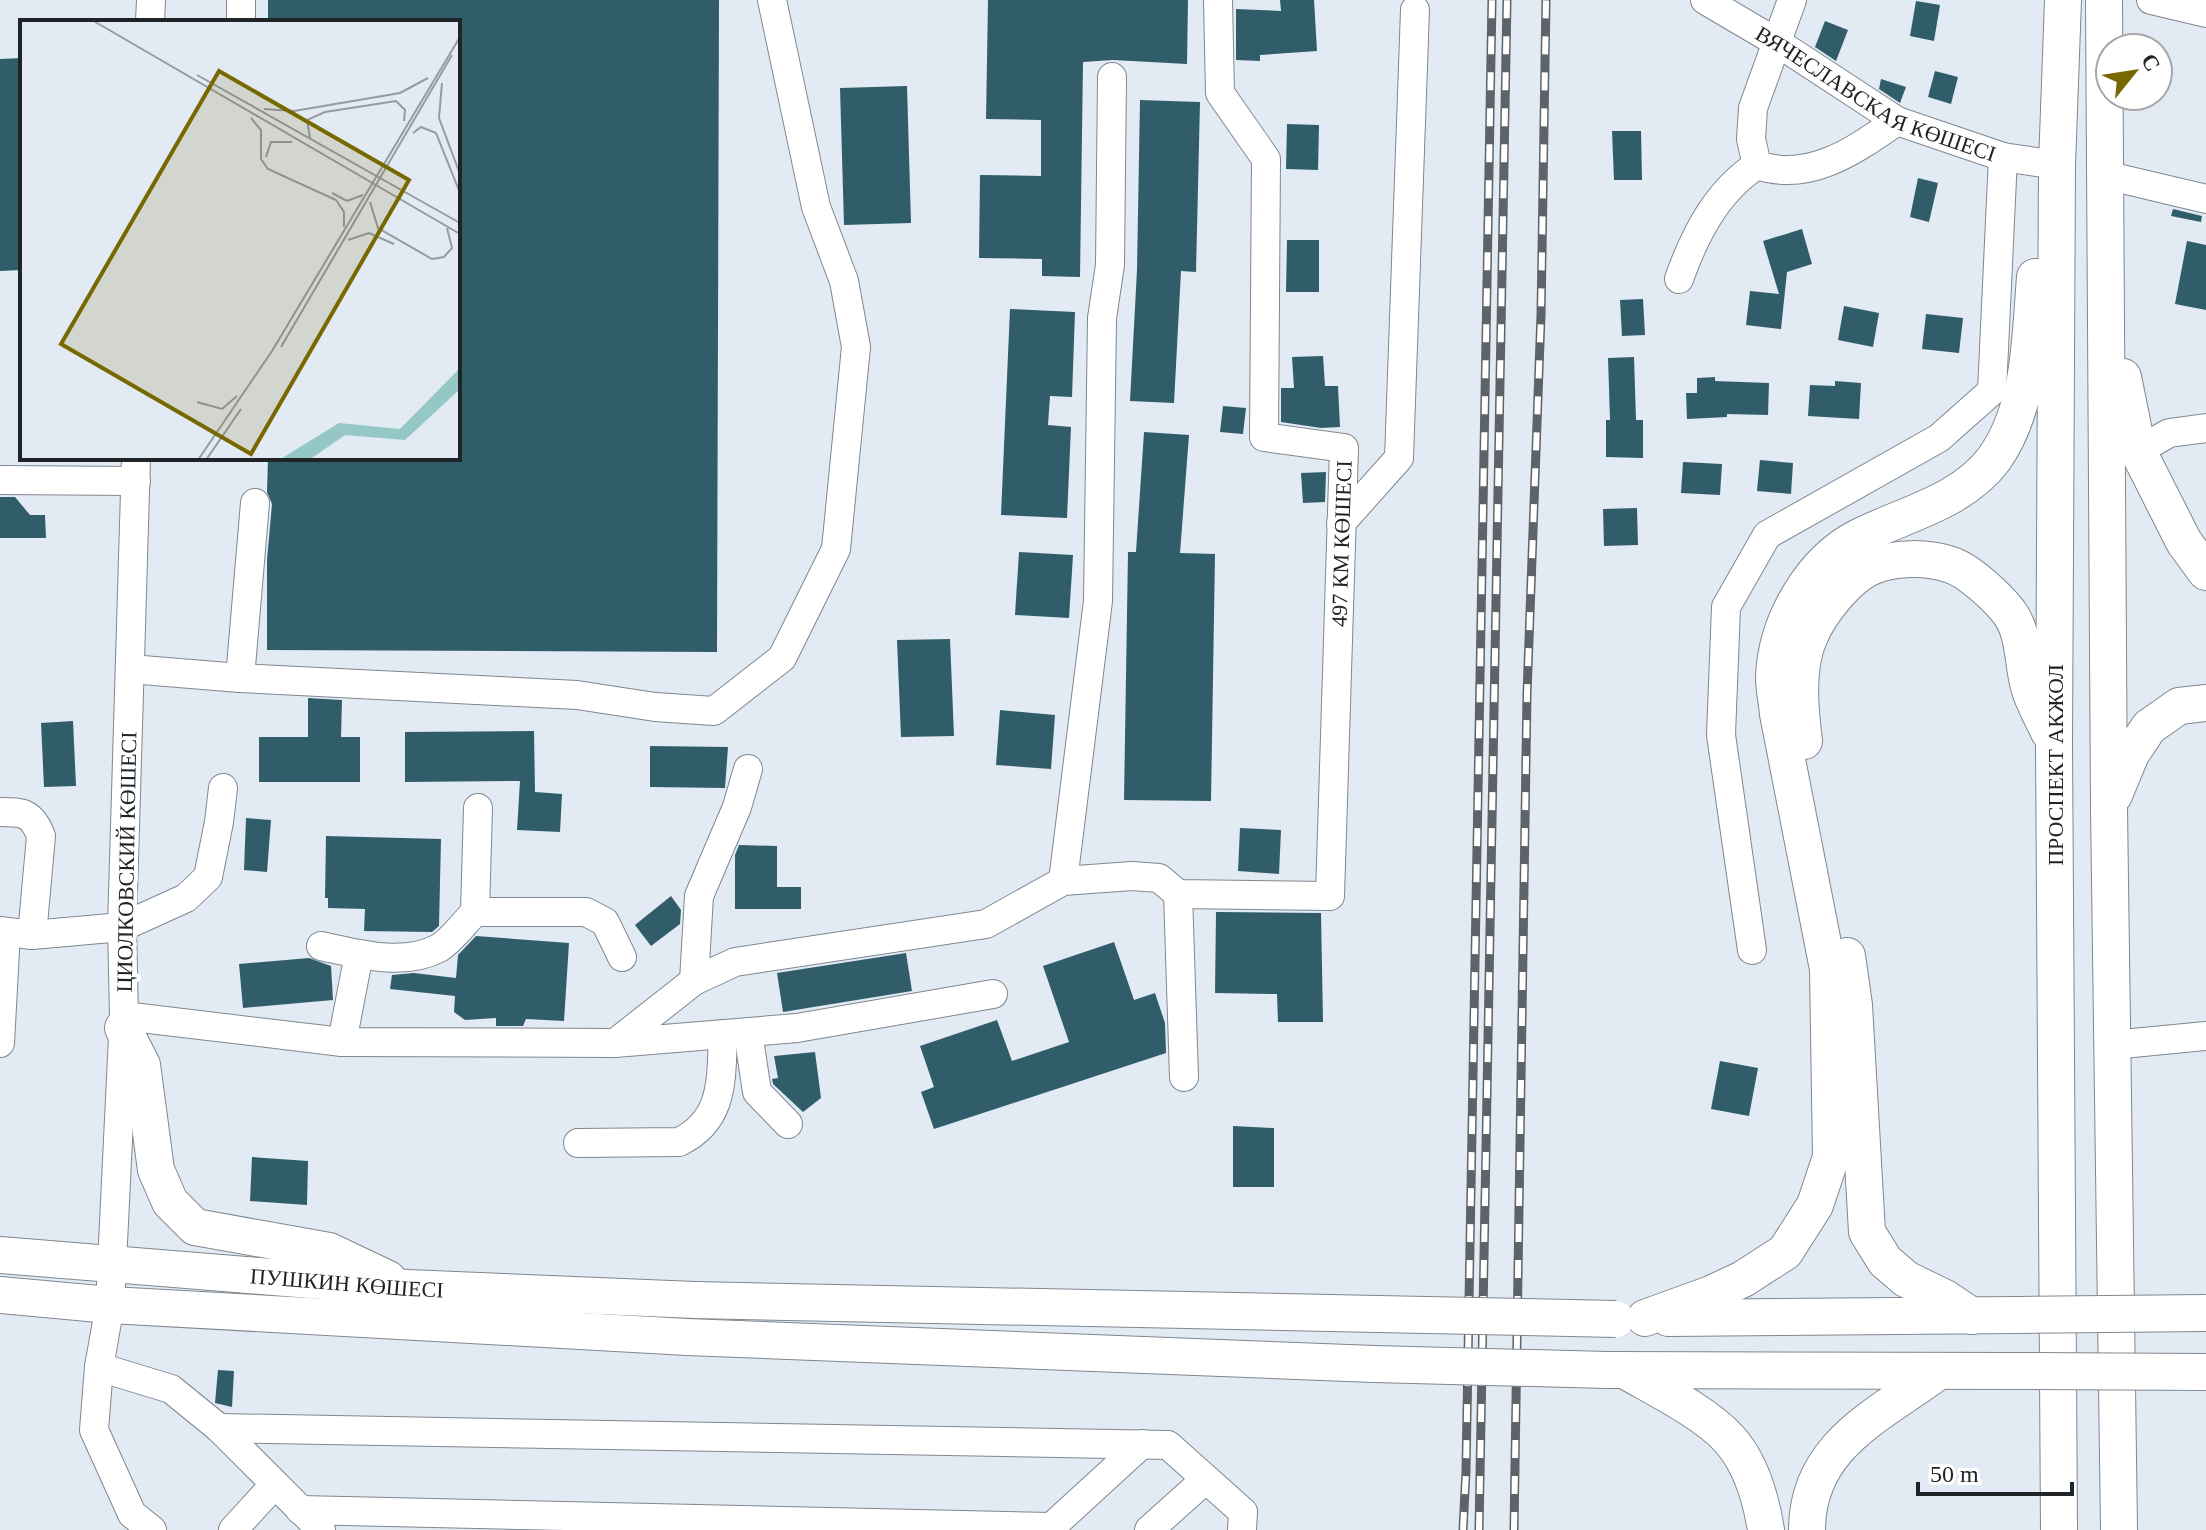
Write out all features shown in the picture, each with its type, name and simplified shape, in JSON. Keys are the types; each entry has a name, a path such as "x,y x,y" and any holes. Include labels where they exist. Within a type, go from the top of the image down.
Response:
{"main road":[{"name":"ПРОСПЕКТ АКЖОЛ","path":"2059,1530 2054,744 2057,165 2063,0"},
{"path":"2104,0 2109,808 2119,1530"},
{"path":"1630,1319 1743,1279 1785,1252 1815,1205 1831,1157 1828,969 1780,727 1774,677 1782,636 1796,602 1821,564 1856,538 1960,492 1993,459 2015,420 2028,366 2035,270 2057,215"},
{"path":"2107,297 2138,451 2184,542 2206,572"},
{"path":"1972,1316 1945,1298 1906,1279 1885,1261 1867,1232 1854,1005 1848,961 1806,767 1800,708 1807,641 1818,617 1837,593 1872,566 1910,558 1954,565 1986,588 2010,613 2022,645 2029,688 2054,744"},
{"path":"2109,808 2131,754 2149,727 2179,706 2206,703"},
{"path":"124,1022 142,1065 156,1170 170,1202 195,1227 329,1251 408,1288"},
{"name":"ПУШКИН КӨШЕСІ","path":"0,1255 408,1288 695,1300 1630,1319 2206,1313"},
{"name":"ПУШКИН КӨШЕСІ","path":"0,1295 110,1305 687,1337 1374,1364 1616,1370 2206,1372"},
{"path":"1616,1370 1676,1400 1729,1439 1750,1474 1766,1530"},
{"path":"1807,1530 1807,1510 1822,1467 1871,1417 1939,1371"}],"street":[{"path":"150,20 151,0"},
{"path":"130,669 240,678 577,695 655,707 714,711 782,658 836,549 856,347 844,281 816,207 772,0"},
{"name":"497 КМ КӨШЕСІ","path":"1063,881 1132,876 1159,878 1178,894 1330,896 1344,448 1264,437 1266,159 1220,93 1218,0"},
{"name":"ВЯЧЕСЛАВСКАЯ КӨШЕСІ","path":"1705,0 1778,43 1897,121 2003,157 2057,165"},
{"path":"1757,165 1751,139 1753,108 1792,0"},
{"path":"2151,0 2206,13"},
{"path":"1341,523 1399,458 1415,10"},
{"path":"615,1043 694,981 735,962 986,924 1063,881 1098,601 1102,318 1110,265 1112,77"},
{"path":"1757,165 1775,171 1821,165 1897,121"},
{"path":"1752,950 1721,735 1726,607 1767,535 1939,438 1992,391 2003,157"},
{"path":"1679,279 1691,246 1727,189 1738,177 1757,165"},
{"path":"2105,175 2206,199"},
{"path":"2138,451 2169,433 2206,428"},
{"path":"0,480 136,470"},
{"name":"ЦИОЛКОВСКИЙ КӨШЕСІ","path":"136,470 122,927 124,1022 110,1305 99,1367 94,1430 132,1514 152,1530"},
{"path":"240,678 255,503"},
{"path":"694,981 699,896 737,807 748,769"},
{"path":"13,933 122,927 186,898 208,877 223,788"},
{"path":"321,946 406,959 440,947 475,912 478,808"},
{"path":"0,812 20,812 35,821 41,836 13,933 0,1043"},
{"path":"1178,894 1184,1077"},
{"path":"475,912 586,912 605,922 622,957"},
{"path":"342,1042 359,954"},
{"path":"124,1022 342,1042 615,1043 797,1028 993,994"},
{"path":"735,1033 757,1092 788,1124"},
{"path":"578,1143 679,1142 694,1135 712,1114 735,1033"},
{"path":"2112,1045 2206,1036"},
{"path":"99,1367 171,1389 219,1428 321,1530"},
{"path":"219,1428 1168,1445 1243,1512 1242,1530"},
{"path":"300,1510 1050,1529 1142,1444"},
{"path":"1149,1530 1206,1479"},
{"path":"233,1530 275,1484"}],"building":[{"path":"268,0 719,0 717,652 267,650 267,560 272,504 267,492 268,460 460,460 460,20 268,20"},
{"path":"988,0 1188,0 1187,64 1113,60 1083,62 1080,277 1042,276 1042,259 979,258 980,175 1041,176 1041,120 986,119"},
{"path":"1280,0 1314,0 1317,51 1260,55 1260,61 1236,60 1236,9 1281,11"},
{"path":"1916,1 1940,5 1934,41 1910,36"},
{"path":"1825,21 1848,30 1836,61 1815,47"},
{"path":"20,58 20,270 0,271 0,59"},
{"path":"1935,71 1958,77 1951,104 1928,97"},
{"path":"1881,79 1906,87 1900,103 1879,89"},
{"path":"907,86 911,223 844,225 840,88"},
{"path":"1140,100 1200,102 1196,272 1181,271 1174,403 1130,401 1137,270"},
{"path":"1287,124 1319,125 1318,170 1286,169"},
{"path":"1612,131 1641,131 1642,180 1614,180"},
{"path":"1918,178 1938,183 1929,222 1910,217"},
{"path":"2173,209 2202,216 2201,222 2171,216"},
{"path":"1802,229 1812,264 1787,272 1781,329 1746,325 1750,291 1779,294 1763,241"},
{"path":"1287,240 1319,240 1319,292 1286,292"},
{"path":"2187,241 2206,245 2206,310 2175,304"},
{"path":"1643,299 1645,335 1622,336 1620,300"},
{"path":"1844,306 1879,313 1873,347 1838,340"},
{"path":"1010,309 1075,312 1072,397 1050,396 1048,425 1071,427 1067,518 1001,515"},
{"path":"1926,314 1963,318 1959,353 1922,349"},
{"path":"1323,356 1325,386 1338,386 1340,427 1321,428 1281,422 1281,388 1294,388 1292,357"},
{"path":"1634,357 1636,420 1643,420 1643,458 1606,457 1606,420 1610,420 1608,358"},
{"path":"1715,377 1715,381 1769,383 1768,415 1727,414 1727,417 1687,419 1686,393 1697,393 1697,378"},
{"path":"1835,381 1861,383 1859,419 1808,416 1810,385 1835,386"},
{"path":"1223,406 1246,408 1243,434 1220,432"},
{"path":"1144,432 1189,435 1180,553 1215,554 1211,801 1124,800 1128,552 1136,552"},
{"path":"1760,460 1793,463 1791,494 1757,491"},
{"path":"1683,462 1722,464 1720,495 1681,493"},
{"path":"1326,472 1325,502 1303,503 1301,473"},
{"path":"0,497 15,497 30,515 45,515 46,538 0,538"},
{"path":"1637,508 1638,545 1604,546 1603,509"},
{"path":"1019,552 1073,555 1069,618 1015,615"},
{"path":"950,639 954,736 901,737 897,640"},
{"path":"308,698 342,700 341,737 360,737 360,782 259,782 259,737 308,737"},
{"path":"1000,710 1055,715 1051,769 996,765"},
{"path":"73,721 76,786 44,787 41,723"},
{"path":"534,731 535,792 562,794 560,832 517,830 520,781 405,782 405,732"},
{"path":"650,746 728,747 725,788 650,787"},
{"path":"246,818 271,820 267,872 244,870"},
{"path":"1240,828 1281,830 1279,874 1238,871"},
{"path":"326,836 441,839 439,926 432,932 364,931 365,909 328,908 328,898 325,898"},
{"path":"739,845 777,846 777,887 801,887 801,909 735,909 735,855"},
{"path":"671,896 681,910 680,924 651,946 635,925"},
{"path":"1216,912 1321,913 1323,1022 1278,1022 1277,994 1215,993"},
{"path":"476,936 569,943 564,1021 526,1019 523,1026 496,1026 496,1018 465,1020 454,1012 455,996 390,989 392,975 414,973 456,978 458,955"},
{"path":"1114,942 1134,1000 1155,993 1165,1023 1166,1053 934,1129 921,1092 934,1087 920,1046 997,1020 1012,1061 1069,1042 1043,966"},
{"path":"906,953 912,991 783,1012 777,973"},
{"path":"309,958 331,966 333,1000 243,1008 239,964"},
{"path":"815,1052 821,1098 803,1112 773,1084 772,1079 778,1078 774,1056"},
{"path":"1720,1061 1758,1068 1749,1116 1711,1109"},
{"path":"1233,1126 1274,1128 1274,1187 1233,1187"},
{"path":"252,1157 308,1161 307,1205 250,1201"},
{"path":"218,1370 234,1371 232,1407 215,1403"}],"railway":[{"path":"1463,1530 1492,0"},
{"path":"1479,1530 1507,0"},
{"path":"1514,1530 1527,694 1541,315 1546,0"}]}
